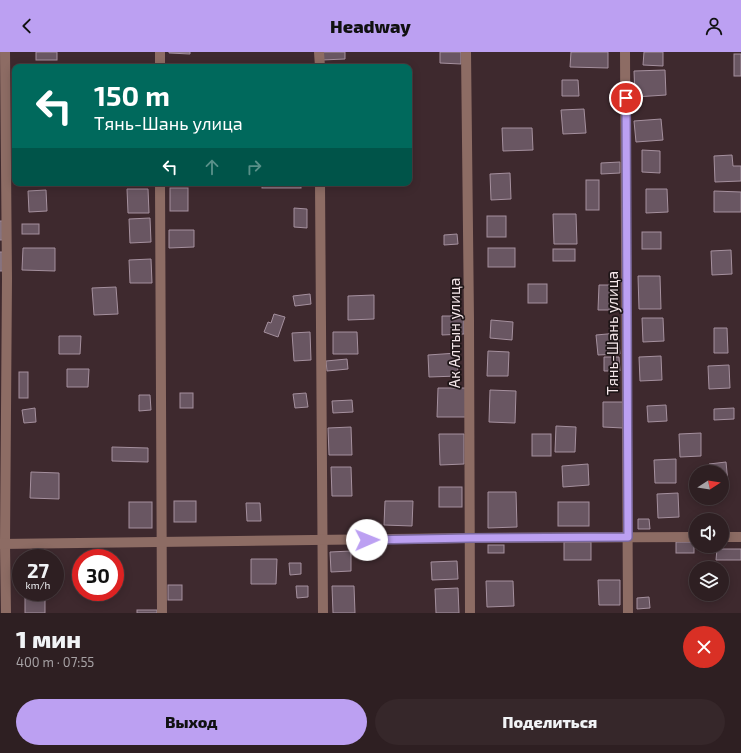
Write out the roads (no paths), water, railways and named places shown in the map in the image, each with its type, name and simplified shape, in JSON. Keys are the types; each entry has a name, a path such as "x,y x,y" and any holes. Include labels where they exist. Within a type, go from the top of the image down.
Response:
{"street":[{"path":"6,52 7,286 3,544 6,613"},
{"path":"160,52 160,64"},
{"path":"320,52 320,64"},
{"name":"Ак Алтын улица","path":"466,52 470,613"},
{"name":"Тянь-Шань улица","path":"625,52 628,613"},
{"path":"160,186 162,613"},
{"path":"320,186 324,613"},
{"path":"3,544 470,538 689,537"},
{"path":"729,537 741,537"}]}
